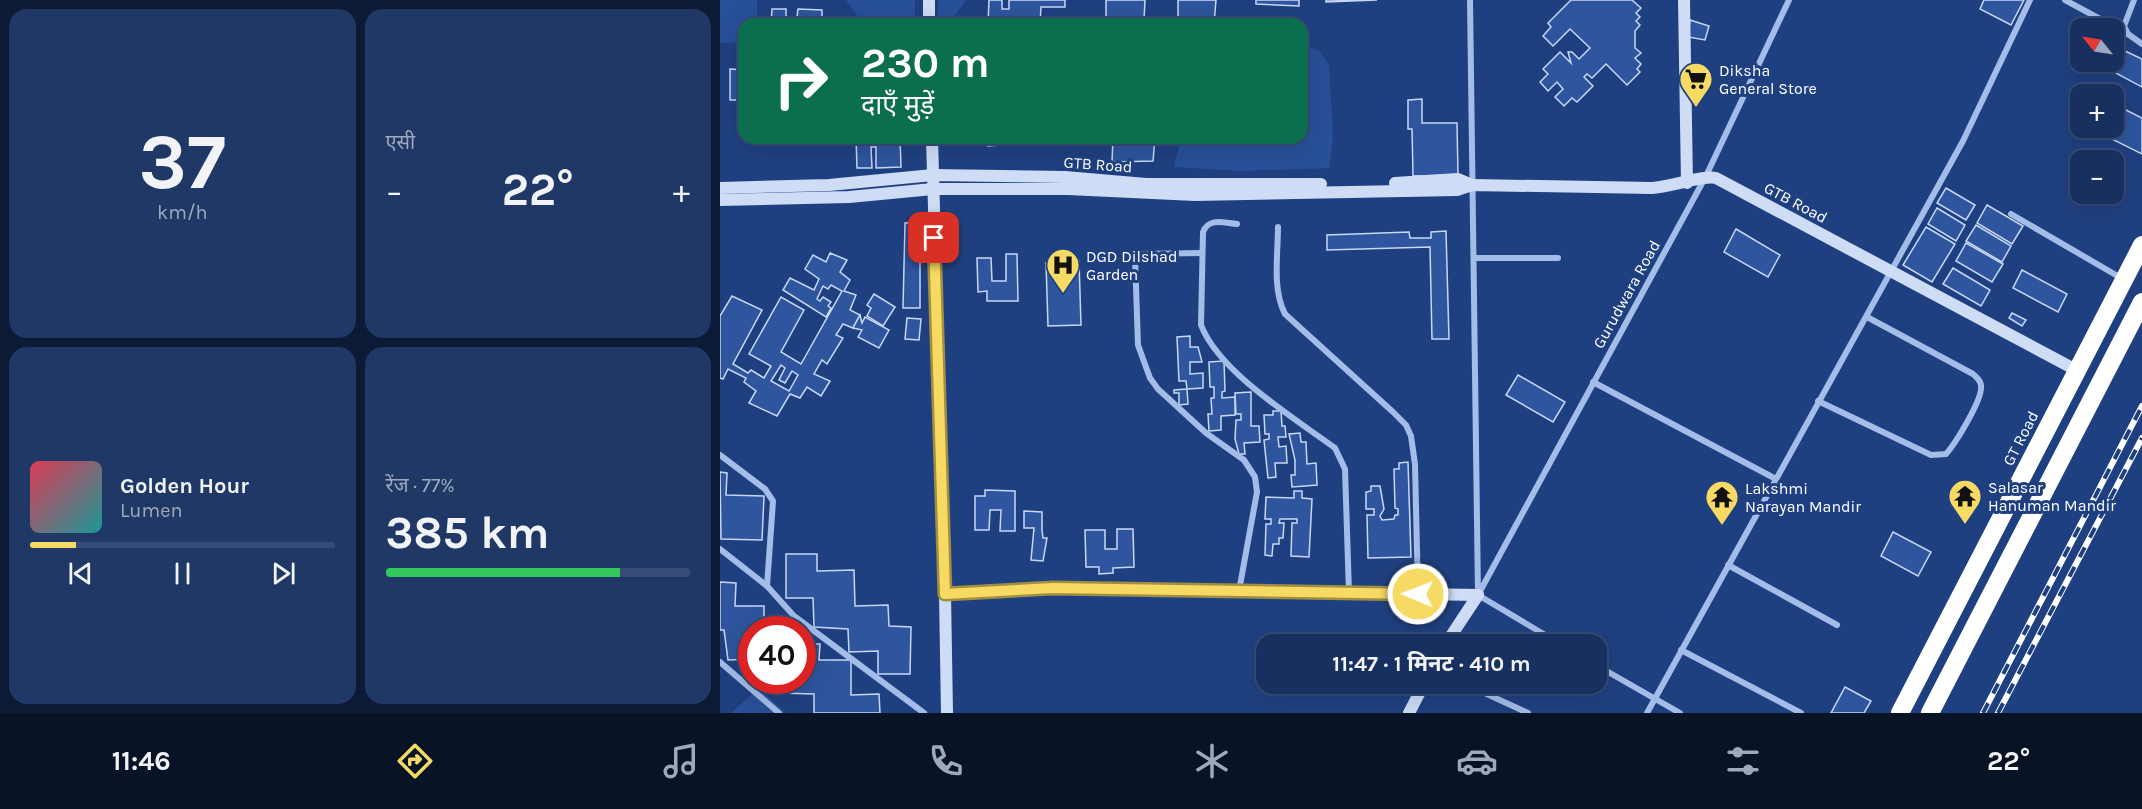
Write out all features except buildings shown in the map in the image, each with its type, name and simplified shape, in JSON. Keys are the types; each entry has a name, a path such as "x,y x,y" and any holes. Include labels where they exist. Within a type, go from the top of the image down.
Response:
{"highway":[{"name":"GT Road","path":"1900,713 2141,250"},
{"path":"1930,713 2141,306"}],"street":[{"path":"929,0 929,18"},
{"path":"1452,634 1478,595 1470,0"},
{"path":"1684,0 1687,183"},
{"name":"Gurudwara Road","path":"1478,595 1706,176 1789,0"},
{"path":"1647,713 1963,141 2030,0"},
{"path":"2065,0 2142,44"},
{"path":"2128,34 2124,26 2134,0"},
{"path":"932,144 947,713"},
{"name":"GTB Road","path":"720,188 829,185 933,175 1065,177 1195,190"},
{"name":"GTB Road","path":"720,200 849,197 933,189 1195,190 1458,180 1472,185 1652,188 1687,183 1706,176 1716,178 2078,370"},
{"path":"2011,214 2124,280"},
{"path":"1238,224 1212,221 1206,225 1202,253 1201,325 1206,339 1258,392 1335,448 1345,469 1349,593"},
{"path":"1278,227 1277,290 1279,303 1285,314 1393,412 1406,425 1411,436 1415,464 1418,594"},
{"path":"1202,253 1140,254 1135,257 1138,345 1143,364 1158,389 1206,433 1244,460 1255,477 1257,492 1239,591"},
{"path":"1475,258 1558,258"},
{"path":"1818,401 1931,455 1946,454 1953,446 1980,396 1982,387 1979,380 1973,374 1867,317"},
{"path":"1593,382 1776,479"},
{"path":"720,454 765,489 773,501 767,586"},
{"path":"720,549 767,586 794,616 924,713"},
{"path":"1728,565 1837,625"},
{"path":"945,594 1053,588 1478,595 1544,634"},
{"path":"1681,650 1801,713"},
{"path":"720,662 778,713"},
{"path":"1607,671 1680,713"},
{"path":"1409,713 1419,694"},
{"path":"1487,694 1528,713"}],"shaded area":[{"path":"720,0 757,0 757,18 738,18 738,42 720,43"},
{"path":"846,0 915,0 915,18 859,18"},
{"path":"938,0 966,0 953,18 938,18"},
{"path":"1308,45 1320,52 1329,65 1333,139 1329,168 1239,171 1174,167 1180,144 1308,144"},
{"path":"752,694 765,694 786,713 731,713"}],"railway":[{"path":"1983,713 2142,406"},
{"path":"1998,713 2142,438"}],"place":[{"name":"Diksha General Store","path":"1696,108"},
{"name":"DGD Dilshad Garden","path":"1063,294"},
{"name":"Salasar Hanuman Mandir","path":"1965,525"},
{"name":"Lakshmi Narayan Mandir","path":"1722,526"}],"route":[{"path":"934,238 945,594 1053,588 1418,594"}]}
